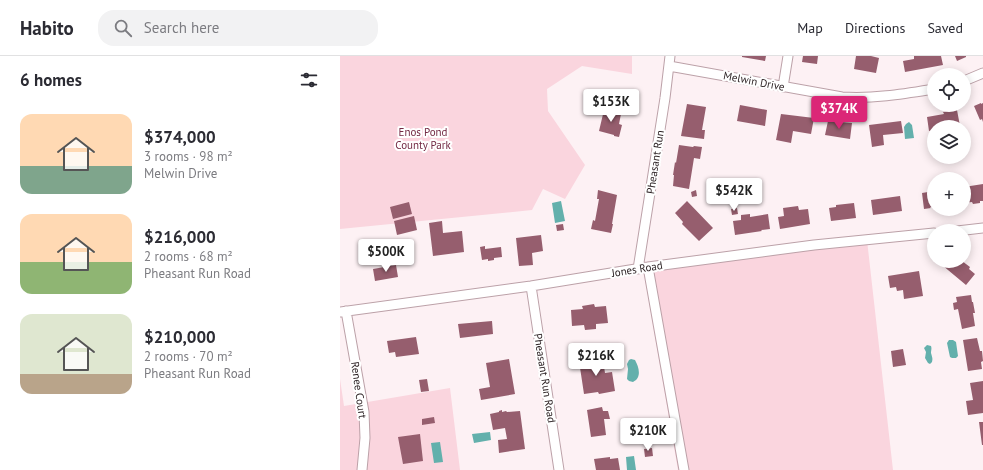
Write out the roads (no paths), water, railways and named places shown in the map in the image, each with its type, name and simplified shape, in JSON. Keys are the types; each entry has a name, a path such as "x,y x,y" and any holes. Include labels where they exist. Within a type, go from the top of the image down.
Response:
{"street":[{"name":"Pheasant Run","path":"670,56 643,268 684,470"},
{"path":"783,87 788,56"},
{"name":"Melwin Drive","path":"669,66 842,97 884,97 927,90"},
{"path":"971,78 983,73"},
{"path":"971,229 983,228"},
{"name":"Jones Road","path":"343,312 531,286 643,268 814,245 927,234"},
{"name":"Pheasant Run Road","path":"531,286 560,470"},
{"name":"Renee Court","path":"343,312 364,412 365,438 362,470"}],"water":[{"path":"909,122 912,125 914,138 905,139 904,127"},
{"path":"561,201 565,221 555,223 552,203"},
{"path":"949,340 956,342 958,356 956,358 950,357 947,343"},
{"path":"927,345 931,346 932,362 930,364 925,358 926,352 924,348"},
{"path":"631,359 635,360 639,372 638,378 633,382 627,379 627,364"},
{"path":"490,432 491,440 474,443 472,434"},
{"path":"440,442 443,462 434,463 431,443"},
{"path":"634,456 636,470 627,470 626,457"}],"park label":[{"name":"Enos Pond County Park","path":"423,138"}]}
